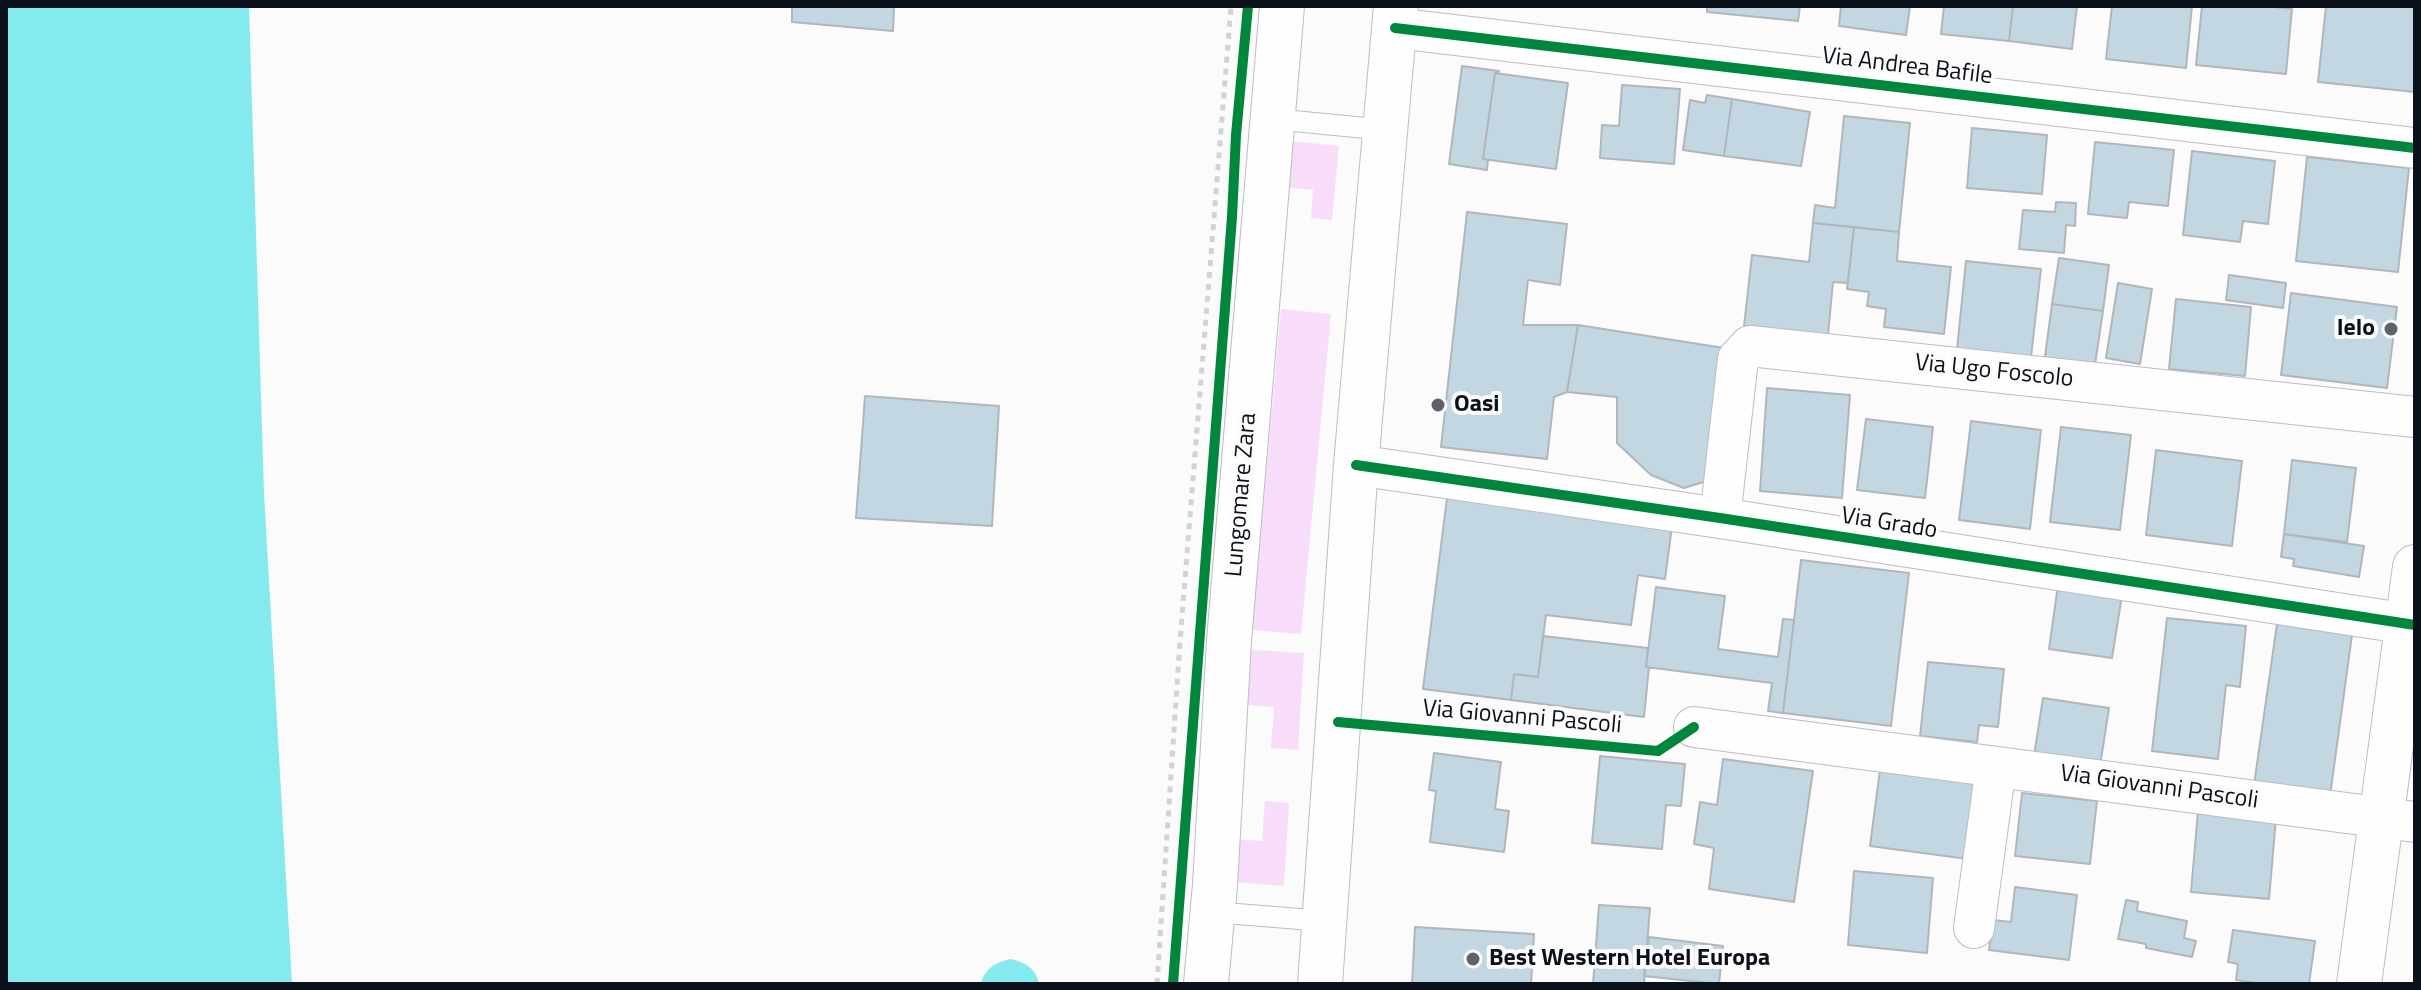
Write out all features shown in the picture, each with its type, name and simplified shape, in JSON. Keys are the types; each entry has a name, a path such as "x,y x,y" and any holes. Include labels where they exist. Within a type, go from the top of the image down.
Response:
{"street":[{"name":"Lungomare Zara","path":"1206,984 1229,641 1282,6"},
{"path":"1320,984 1356,465 1395,17"},
{"name":"Via Andrea Bafile","path":"1395,17 1599,51 2415,148"},
{"name":"Via Ugo Foscolo","path":"1720,518 1738,359 1750,346 2415,417"},
{"name":"Via Grado","path":"1356,465 2412,625"},
{"path":"2359,984 2398,820 2415,567"},
{"name":"Via Giovanni Pascoli","path":"1694,727 2398,820"},
{"path":"1974,928 1996,767"}],"lane":[{"path":"1273,119 1386,130"},
{"path":"1212,912 1325,921"}],"path":[{"path":"1157,984 1180,641 1231,6"}],"shaded area":[{"path":"1291,141 1339,146 1332,220 1311,218 1313,190 1286,187"},
{"path":"1281,309 1331,314 1301,634 1252,630"},
{"path":"1251,650 1304,653 1298,750 1271,748 1274,707 1248,705"},
{"path":"1265,801 1289,803 1284,886 1232,882 1235,839 1262,841"}],"water":[{"path":"6,6 249,6 264,493 292,984 6,984"},
{"path":"1010,959 1029,967 1039,984 981,984 991,967"}],"building":[{"path":"792,6 894,6 893,31 792,22"},
{"path":"1707,6 1800,6 1798,21 1707,12"},
{"path":"1841,6 1910,6 1906,35 1839,26"},
{"path":"1944,6 2013,6 2009,41 1941,34"},
{"path":"2013,6 2077,6 2072,49 2009,41"},
{"path":"2112,6 2192,6 2186,68 2106,59"},
{"path":"2202,6 2292,9 2286,74 2196,65"},
{"path":"2326,6 2415,6 2415,92 2318,82"},
{"path":"1462,66 1499,71 1495,73 1483,159 1488,160 1487,170 1449,164"},
{"path":"1495,73 1568,83 1556,169 1483,159"},
{"path":"1622,85 1680,89 1674,164 1600,158 1602,125 1619,126"},
{"path":"1707,95 1732,99 1724,156 1683,150 1690,100 1705,103"},
{"path":"1732,99 1810,112 1801,166 1724,156"},
{"path":"1844,116 1910,123 1899,232 1813,223 1815,205 1835,208"},
{"path":"1972,128 2047,135 2042,194 1967,188"},
{"path":"2095,142 2174,150 2168,206 2129,202 2127,218 2088,214"},
{"path":"2192,151 2275,161 2268,224 2243,221 2240,242 2183,235"},
{"path":"2307,157 2409,168 2398,272 2296,261"},
{"path":"2056,202 2076,203 2075,226 2066,225 2064,253 2019,249 2023,210 2055,212"},
{"path":"1467,212 1567,224 1560,285 1528,280 1523,325 1578,325 1567,392 1554,397 1547,459 1441,447"},
{"path":"1813,223 1854,227 1848,283 1833,282 1828,335 1744,326 1752,255 1809,262"},
{"path":"1854,227 1899,232 1897,261 1951,267 1944,334 1884,327 1886,309 1867,306 1869,292 1847,289"},
{"path":"2059,258 2109,265 2103,311 2052,304"},
{"path":"1966,261 2041,269 2031,357 1957,349"},
{"path":"2229,275 2286,283 2283,308 2226,300"},
{"path":"2118,283 2152,289 2140,364 2106,358"},
{"path":"2291,293 2397,307 2387,388 2281,375"},
{"path":"2176,299 2251,307 2245,376 2169,369"},
{"path":"2052,304 2103,311 2094,371 2044,364"},
{"path":"1578,325 1724,348 1713,479 1684,488 1651,475 1617,443 1617,397 1567,392"},
{"path":"1767,388 1850,395 1842,498 1760,491"},
{"path":"865,396 999,406 992,526 856,518"},
{"path":"1866,419 1933,427 1925,498 1857,490"},
{"path":"1971,421 2041,430 2030,529 1959,520"},
{"path":"2061,427 2131,435 2120,530 2050,522"},
{"path":"2156,450 2242,461 2232,546 2146,535"},
{"path":"2292,460 2356,468 2347,542 2284,534"},
{"path":"1448,490 1673,519 1665,579 1638,575 1631,625 1546,615 1538,677 1514,674 1511,700 1423,689"},
{"path":"2284,534 2364,546 2359,577 2293,566 2294,559 2281,557"},
{"path":"1801,560 1909,573 1891,726 1783,713"},
{"path":"2058,585 2122,595 2112,658 2049,649"},
{"path":"1656,587 1725,596 1718,649 1778,657 1783,619 1794,620 1783,713 1768,711 1772,683 1646,667"},
{"path":"2167,618 2246,626 2240,687 2226,685 2218,759 2152,751"},
{"path":"2277,624 2352,635 2329,803 2253,792"},
{"path":"1543,636 1648,648 1644,717 1511,700 1514,674 1538,677"},
{"path":"1928,662 2004,669 1998,727 1979,725 1977,742 1920,736"},
{"path":"2043,698 2109,708 2100,766 2034,756"},
{"path":"1434,753 1501,762 1495,809 1509,811 1504,852 1430,842 1436,791 1429,790"},
{"path":"1600,756 1685,764 1681,806 1666,805 1662,849 1592,843"},
{"path":"1723,759 1813,771 1794,902 1709,889 1714,848 1694,844 1700,802 1717,805"},
{"path":"1880,770 1978,782 1968,859 1870,846"},
{"path":"2022,793 2097,801 2090,864 2015,856"},
{"path":"2198,811 2276,818 2269,899 2191,892"},
{"path":"1854,871 1933,878 1927,953 1848,945"},
{"path":"2015,887 2077,895 2069,960 1989,950 1993,920 2011,922"},
{"path":"2126,900 2138,902 2137,911 2187,921 2184,938 2196,941 2192,957 2118,939"},
{"path":"1599,905 1650,908 1644,984 1593,984"},
{"name":"Best Western Hotel Europa","path":"1415,927 1534,934 1531,984 1412,984"},
{"path":"2233,930 2315,941 2309,984 2262,984 2236,980 2238,964 2228,962"},
{"path":"1649,937 1723,946 1719,984 1644,976"}],"cycle path":[{"path":"1173,984 1248,6"},
{"path":"1395,28 2415,148"},
{"path":"1356,465 2415,625"},
{"path":"1338,722 1658,751 1694,727"}],"place":[{"name":"Ielo","path":"2391,329"},
{"name":"Oasi","path":"1438,405"},
{"name":"Best Western Hotel Europa","path":"1473,959"}]}
